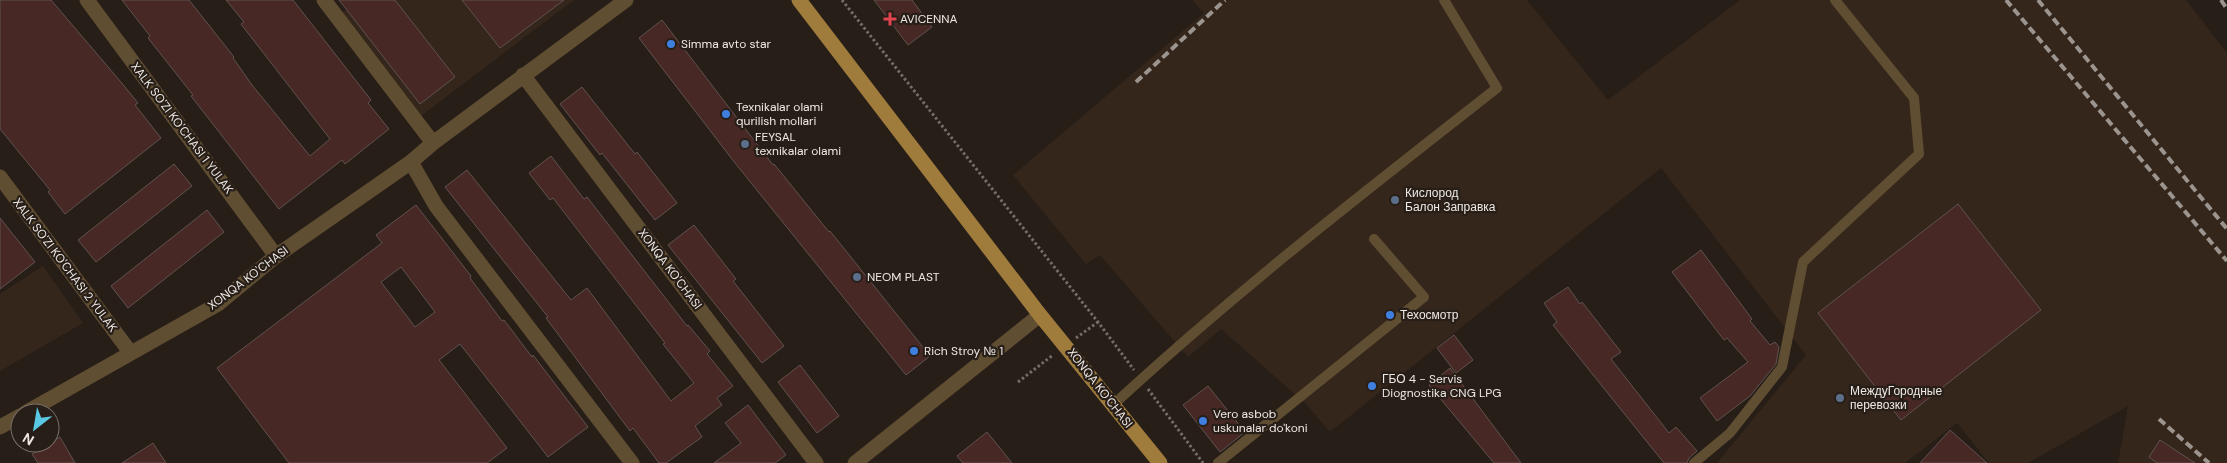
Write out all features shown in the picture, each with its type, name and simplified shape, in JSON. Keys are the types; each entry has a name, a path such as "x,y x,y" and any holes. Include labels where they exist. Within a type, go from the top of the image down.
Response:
{"main road":[{"name":"XONQA KO'CHASI","path":"800,1 1040,314 1160,463"}],"street":[{"name":"XALK SO'ZI KO'CHASI 1 YULAK","path":"87,0 276,256"},
{"path":"324,0 433,143"},
{"name":"XONQA KO'CHASI","path":"42,403 218,304 276,256 412,162 433,143 626,0"},
{"name":"XONQA KO'CHASI","path":"523,75 816,463"},
{"path":"412,162 436,206 632,463"},
{"name":"XALK SO'ZI KO'CHASI 2 YULAK","path":"0,177 130,352"},
{"path":"854,463 1040,314"}],"lane":[{"path":"1113,404 1200,327 1376,183 1497,88 1444,0"},
{"path":"1694,463 1730,433 1782,367 1803,262 1919,154 1914,98 1835,0"},
{"path":"1218,463 1424,297 1374,239"}],"path":[{"path":"842,0 1086,307 1203,463"}],"shaded area":[{"path":"358,0 574,0 421,116 342,13"},
{"path":"1192,0 1527,0 1608,100 1740,0 2186,0 2227,53 2227,463 2118,463 2128,406 2028,463 1989,463 1957,423 1905,463 1717,463 1806,355 1661,168 1330,432 1306,404 1221,329 1188,357 1100,255 1086,264 1013,175 1204,13"},
{"path":"43,266 83,323 0,371 0,294"}],"building":[{"path":"0,0 51,0 138,103 135,105 161,138 65,214 48,192 50,190 0,129"},
{"path":"122,0 189,0 234,57 252,85 310,156 330,139 241,24 244,22 226,0 293,0 371,100 368,103 389,129 345,164 342,160 279,209 191,96 193,95 148,38 150,36"},
{"path":"339,0 395,0 455,77 420,104"},
{"path":"462,0 564,0 500,48"},
{"path":"874,0 912,0 932,27 908,45"},
{"path":"662,20 773,165 830,231 930,356 906,375 735,163 639,38"},
{"path":"582,87 677,203 655,220 560,104"},
{"path":"551,156 584,199 587,197 687,326 710,351 707,354 733,386 717,398 722,405 695,426 702,437 666,463 659,463 633,428 630,431 546,318 548,317 445,187 467,170 571,300 587,288 671,401 694,383 553,198 550,200 529,173"},
{"path":"174,164 192,186 96,262 78,240"},
{"path":"1958,204 2041,310 1901,420 1818,313"},
{"path":"416,205 471,276 470,278 502,321 504,320 532,357 533,355 588,427 548,457 460,344 439,360 507,448 487,463 289,463 217,368 382,243 376,235","holes":["401,267 435,312 415,327 381,282"]},
{"path":"207,210 224,232 128,308 111,286"},
{"path":"0,218 35,262 0,289"},
{"path":"694,225 736,279 733,281 784,346 762,363 668,245"},
{"path":"1701,250 1752,319 1750,321 1770,345 1775,342 1779,347 1776,364 1750,396 1717,421 1700,398 1748,362 1727,338 1724,340 1672,272"},
{"path":"1568,287 1621,352 1611,359 1669,433 1676,427 1697,451 1689,458 1687,463 1664,463 1553,325 1557,322 1544,303"},
{"path":"1454,335 1473,360 1456,373 1437,348"},
{"path":"800,365 839,416 817,433 778,382"},
{"path":"1450,368 1521,463 1494,463 1429,385"},
{"path":"1208,386 1245,432 1220,452 1183,405"},
{"path":"748,405 786,455 775,463 714,463 741,443 725,423"},
{"path":"1950,430 1987,463 1920,463"},
{"path":"987,432 1012,463 963,463 957,456"},
{"path":"60,437 75,463 38,463 32,454 60,453"},
{"path":"2160,440 2195,463 2157,463 2149,457"},
{"path":"153,443 166,463 122,463"}],"railway":[{"path":"1136,82 1225,0"},
{"path":"2006,0 2227,261"},
{"path":"2038,0 2227,229"},
{"path":"2221,0 2227,9"},
{"path":"2159,419 2209,463"}],"place":[{"name":"AVICENNA","path":"890,19"},
{"name":"Simma avto star","path":"671,44"},
{"name":"Texnikalar olami qurilish mollari","path":"726,114"},
{"name":"FEYSAL texnikalar olami","path":"745,144"},
{"name":"Кислород Балон Заправка","path":"1395,200"},
{"name":"NEOM PLAST","path":"857,277"},
{"name":"Техосмотр","path":"1390,315"},
{"name":"Rich Stroy № 1","path":"914,351"},
{"name":"ГБО 4 - Servis Diognostika CNG LPG","path":"1372,386"},
{"name":"МеждуГородные перевозки","path":"1840,398"},
{"name":"Vero asbob uskunalar do'koni","path":"1203,421"}]}
